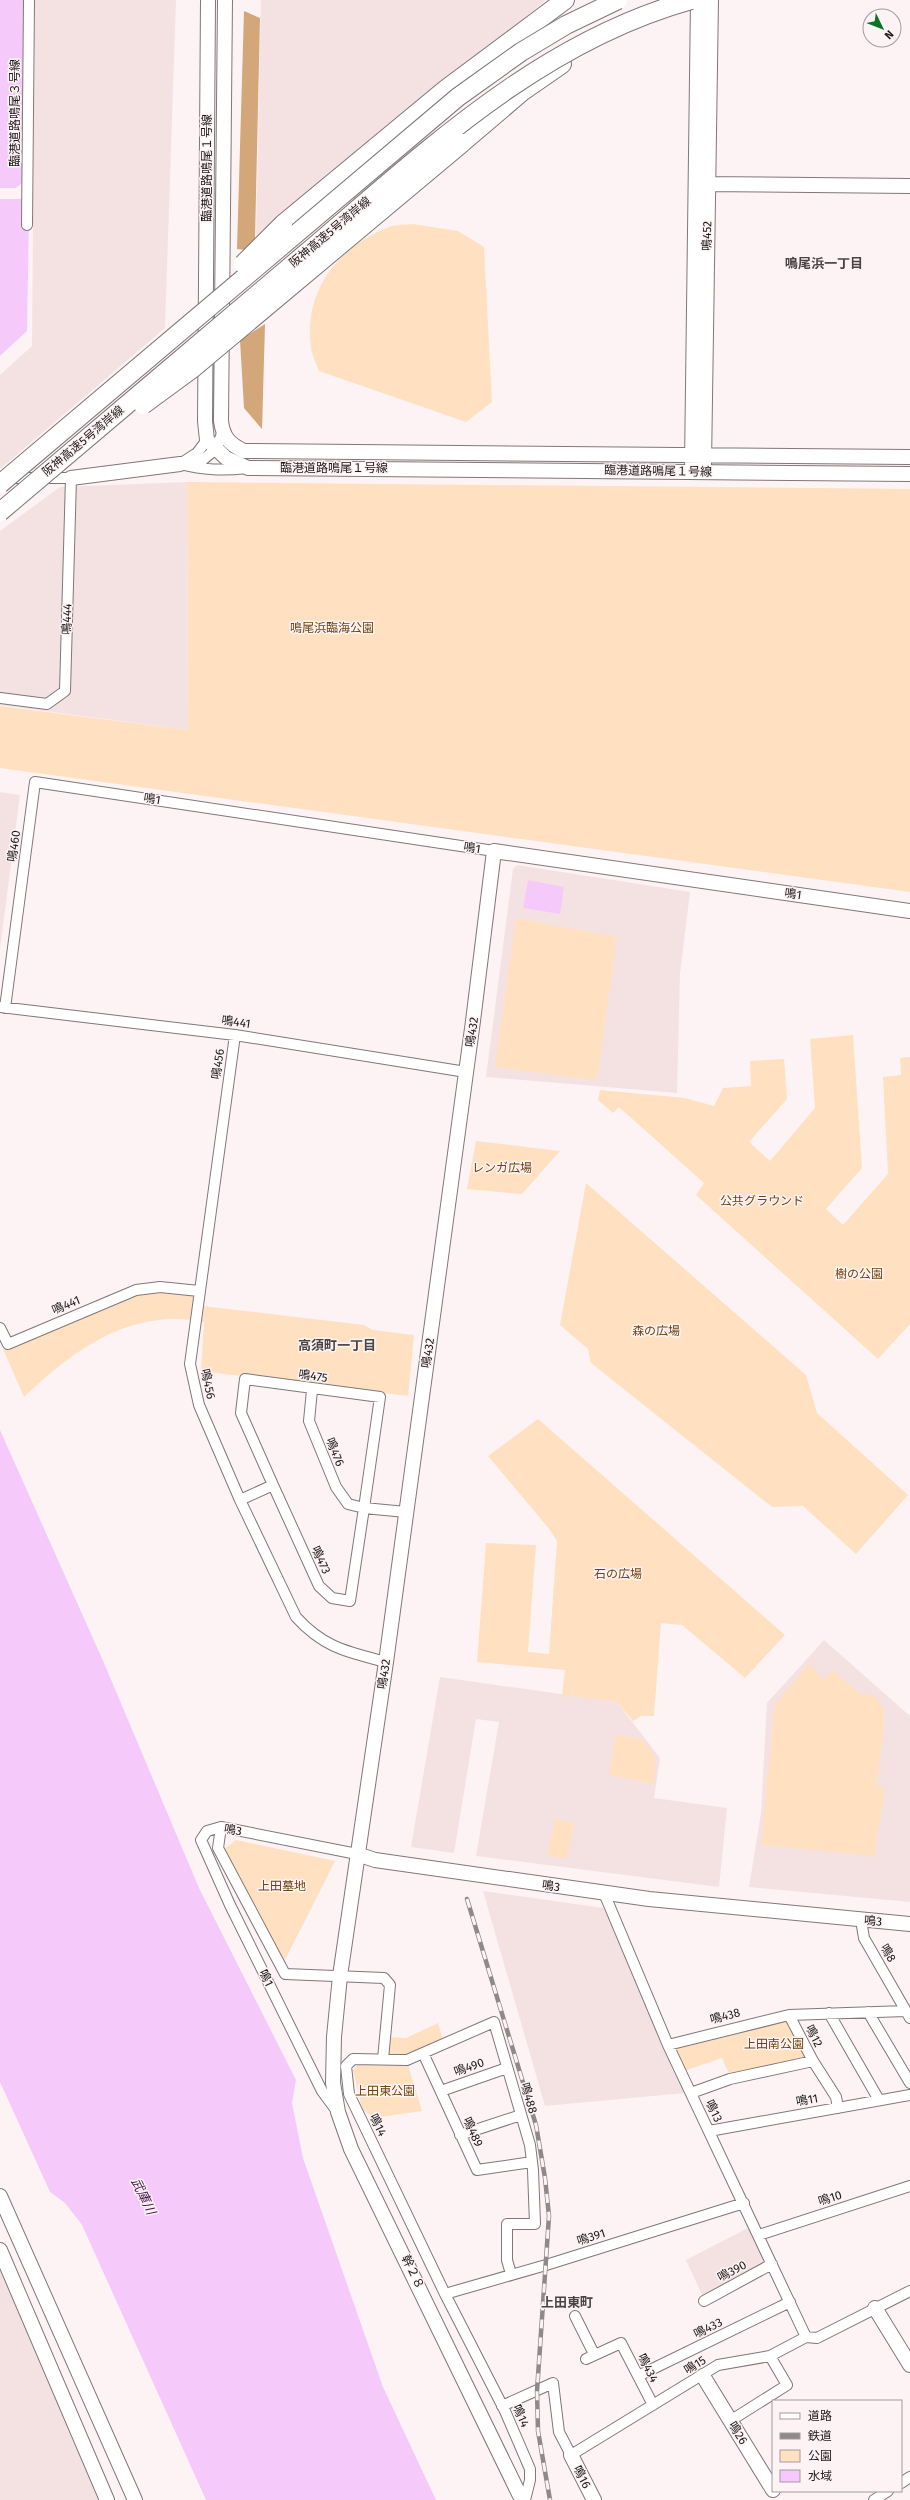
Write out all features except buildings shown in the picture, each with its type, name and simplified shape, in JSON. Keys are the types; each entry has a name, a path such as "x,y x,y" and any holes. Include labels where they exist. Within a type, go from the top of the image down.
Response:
{"highway":[{"path":"146,360 283,224 446,89 565,0"},
{"name":"阪神高速5号湾岸線","path":"0,484 458,97 521,52 566,25 618,0"},
{"path":"0,518 108,431 192,369 462,142 523,92 561,64 601,42 705,1"},
{"name":"阪神高速5号湾岸線","path":"0,512 400,174 491,100 536,70 580,44 626,22 705,1"}],"street":[{"name":"臨港道路鳴尾３号線","path":"27,225 28,0"},
{"name":"臨港道路鳴尾１号線","path":"208,0 205,421 212,445 226,458 248,468 910,474"},
{"name":"臨港道路鳴尾１号線","path":"225,0 223,431 226,439 233,446 244,451 910,457"},
{"name":"鳴452","path":"698,472 705,1"},
{"path":"702,184 910,186"},
{"path":"194,467 223,431"},
{"path":"180,464 212,445"},
{"path":"0,478 71,478 180,464 225,471 248,468"},
{"name":"鳴444","path":"0,698 47,704 65,691 71,478"},
{"name":"鳴1","path":"35,782 494,851 910,911"},
{"name":"鳴460","path":"3,1008 35,782"},
{"name":"鳴432","path":"340,1976 386,1662 466,1072 494,851"},
{"name":"鳴441","path":"3,1008 235,1035 466,1072"},
{"name":"鳴456","path":"235,1035 190,1364 199,1405 240,1500 296,1617 309,1631 338,1650 386,1662"},
{"name":"鳴441","path":"0,1328 8,1344 136,1290 160,1287 199,1291"},
{"name":"鳴475","path":"273,1485 241,1413 245,1379 312,1390 380,1397 364,1508"},
{"name":"鳴476","path":"312,1390 309,1421 336,1487 348,1504 364,1508"},
{"path":"240,1500 273,1485"},
{"name":"鳴473","path":"273,1485 319,1586 332,1598 350,1601 364,1508"},
{"path":"364,1508 406,1512"},
{"path":"221,1827 218,1848 285,1974 384,1978 390,1985 383,2059"},
{"name":"鳴3","path":"201,1840 207,1831 221,1827 357,1854 375,1860 604,1893 702,1905 910,1924"},
{"name":"鳴1","path":"201,1840 230,1905 322,2091 338,2112"},
{"name":"鳴13","path":"604,1893 668,2045 744,2203 806,2338"},
{"name":"鳴8","path":"861,1920 864,1938 908,2014"},
{"name":"幹２８","path":"340,1976 334,2037 333,2083 338,2112 351,2148 522,2500"},
{"path":"868,2012 910,2083"},
{"name":"鳴12","path":"691,2093 730,2079 813,2061 789,2015 868,2012 908,2014"},
{"path":"829,2013 879,2100"},
{"name":"鳴438","path":"668,2045 789,2015"},
{"name":"鳴488","path":"383,2059 407,2060 494,2022 521,2116 532,2162 534,2224 507,2224 507,2260 511,2274"},
{"name":"鳴489","path":"423,2053 477,2170 532,2162"},
{"name":"鳴14","path":"383,2059 353,2059 346,2066 350,2094 445,2294 502,2406 530,2469 530,2480 525,2500"},
{"path":"813,2061 836,2097 838,2108"},
{"name":"鳴490","path":"440,2091 507,2068"},
{"name":"鳴11","path":"709,2131 910,2095"},
{"path":"460,2135 521,2116"},
{"name":"鳴10","path":"759,2235 910,2186"},
{"path":"0,2196 135,2500"},
{"name":"鳴391","path":"445,2294 546,2265 744,2203"},
{"path":"0,2250 107,2500"},
{"name":"鳴390","path":"704,2301 772,2264"},
{"name":"鳴15","path":"571,2455 703,2376 718,2365 770,2356 806,2338 817,2338 910,2291"},
{"name":"鳴433","path":"638,2376 790,2302"},
{"path":"875,2308 910,2366"},
{"name":"鳴434","path":"575,2316 590,2356 621,2343 653,2405"},
{"path":"730,2421 787,2385 770,2356"},
{"name":"鳴26","path":"703,2376 772,2489"},
{"path":"502,2406 553,2383 559,2432 571,2455"},
{"name":"鳴16","path":"571,2455 594,2500"},
{"path":"92,2467 113,2500"},
{"path":"874,2500 886,2492"}],"shaded area":[{"path":"35,0 176,0 165,328 0,469 0,375 32,346"},
{"path":"261,0 546,0 256,236"},
{"path":"244,11 260,18 255,238 246,250 237,249"},
{"path":"265,324 262,429 244,408 240,340"},
{"path":"187,482 188,730 0,705 0,531 60,487"},
{"path":"0,792 20,795 0,949"},
{"path":"517,865 690,892 680,974 677,1093 486,1077 513,869"},
{"path":"824,1640 910,1716 910,1902 749,1887 761,1813 767,1703"},
{"path":"440,1677 617,1702 660,1758 654,1798 727,1808 719,1887 476,1856 499,1722 476,1719 454,1853 411,1847"},
{"path":"483,1891 604,1908 685,2093 545,2106"},
{"path":"748,2228 765,2264 703,2297 686,2260"},
{"path":"0,2266 103,2500 0,2500"}],"green space":[{"path":"413,224 458,231 484,247 492,402 466,422 319,371 313,356 310,327 313,308 319,290 328,274 340,259 354,246 371,236 392,226"},
{"name":"鳴尾浜臨海公園","path":"187,482 910,489 910,892 0,768 0,706 188,730"},
{"path":"516,918 617,937 597,1080 495,1067"},
{"name":"樹の公園","path":"853,1035 862,1168 826,1209 843,1225 888,1174 883,1077 901,1075 900,1058 910,1057 910,1324 878,1359 696,1195 704,1183 619,1107 613,1113 598,1100 600,1090 685,1098 714,1106 723,1088 751,1086 750,1061 784,1059 787,1099 749,1142 770,1161 815,1108 810,1039"},
{"name":"レンガ広場","path":"476,1141 560,1151 522,1194 467,1189"},
{"name":"森の広場","path":"586,1183 806,1375 817,1413 908,1495 856,1554 803,1506 772,1507 591,1363 588,1349 560,1325"},
{"path":"161,1290 204,1295 203,1306 364,1325 373,1330 414,1335 408,1396 201,1371 204,1322 178,1319 153,1321 129,1326 106,1336 84,1348 63,1363 24,1397 3,1349 140,1293"},
{"name":"石の広場","path":"538,1419 785,1635 745,1678 682,1625 661,1623 654,1716 641,1716 633,1721 617,1702 562,1695 565,1670 477,1662 486,1543 536,1545 528,1652 549,1654 557,1541 550,1530 488,1456"},
{"path":"809,1664 823,1679 832,1670 860,1694 875,1695 885,1711 877,1787 885,1788 874,1856 761,1845 775,1704"},
{"path":"616,1735 642,1739 656,1758 654,1784 609,1775"},
{"path":"555,1819 574,1823 567,1859 547,1856"},
{"name":"上田墓地","path":"236,1840 335,1861 283,1964 223,1850"},
{"name":"上田南公園","path":"787,2017 809,2060 730,2076 722,2058 684,2071 672,2047"},
{"path":"438,2023 443,2040 406,2057 387,2056 389,2037 406,2038"},
{"name":"上田東公園","path":"359,2064 408,2065 422,2111 374,2118 362,2109 353,2070"}],"water":[{"path":"0,0 24,0 23,182 16,188 0,188"},
{"path":"0,199 23,199 29,218 27,331 0,356"},
{"path":"528,880 564,887 560,914 523,908"},
{"name":"武庫川","path":"0,1430 104,1663 199,1888 296,2080 292,2103 303,2158 383,2387 436,2500 206,2500 82,2225 65,2203 50,2192 0,2082"}],"railway":[{"path":"467,1899 536,2125 545,2178 549,2216 537,2391 538,2431 550,2500"}],"district":[{"name":"鳴尾浜一丁目","path":"824,263"},
{"name":"高須町一丁目","path":"337,1345"},
{"name":"上田東町","path":"567,2302"}],"park label":[{"name":"公共グラウンド","path":"762,1201"}]}
